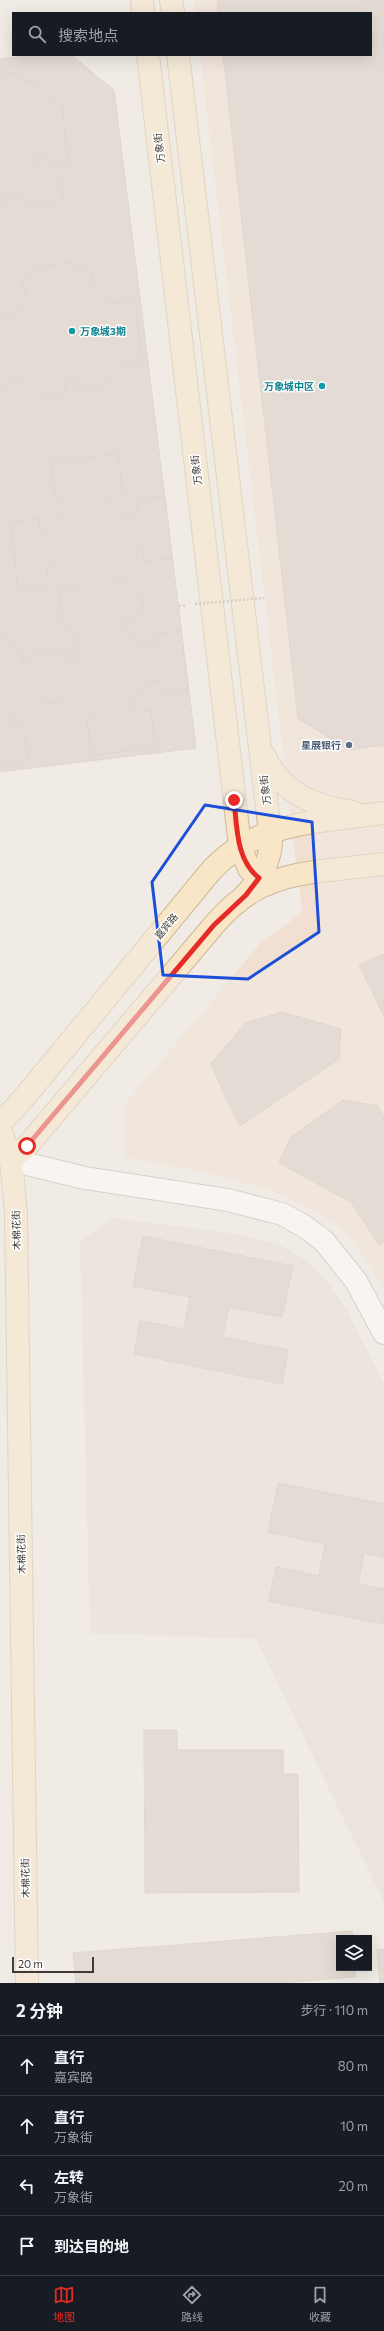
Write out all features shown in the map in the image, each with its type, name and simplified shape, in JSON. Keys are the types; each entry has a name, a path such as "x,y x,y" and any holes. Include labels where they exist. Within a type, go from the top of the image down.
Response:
{"street":[{"path":"142,0 144,12"},
{"path":"171,0 173,12"},
{"name":"万象街","path":"148,56 240,846 245,862 263,881"},
{"name":"万象街","path":"11,1160 27,1146 214,925 263,881 271,850 259,735 178,56"},
{"path":"259,735 266,759 275,775 301,797 335,809 384,813"},
{"name":"嘉宾路","path":"0,1124 23,1099 210,872 240,846 270,831 285,827 384,813"},
{"path":"263,881 384,864"},
{"name":"木棉花街","path":"0,1128 11,1160 16,1214 27,1983"},
{"path":"11,1160 85,1178 228,1200 282,1214 304,1226 324,1241 356,1281 384,1333"}],"path":[{"path":"195,604 264,598"}],"highlighted area":[{"path":"205,805 312,822 319,932 248,979 163,975 152,882"}],"shaded area":[{"path":"194,0 384,0 384,1288 352,1239 321,1214 273,1191 208,1173 125,1157 125,1104 259,945 302,912 200,56 372,56 372,12 195,12"},
{"path":"112,1218 236,1234 276,1243 306,1260 329,1283 348,1313 384,1383 384,1902 256,1639 90,1633 80,1242"}],"building":[{"name":"万象城中区","path":"217,0 384,0 384,745 348,750 298,718 223,56 372,56 372,12 218,12"},
{"name":"万象城3期","path":"23,56 72,56 114,90 196,748 0,772 0,59"},
{"path":"21,72 22,80 37,82 50,94 54,104 62,103 68,164 56,165 34,153 30,161 60,179 63,200 30,205 22,196 3,199 5,207 0,207 0,74"},
{"path":"72,262 74,271 91,269 94,288 108,304 135,301 142,364 116,367 102,388 78,391 76,378 64,379 66,393 42,396 25,381 0,385 0,319 12,317 26,300 22,277 36,275 35,268"},
{"path":"118,454 123,495 105,497 106,504 127,517 138,516 136,499 165,496 172,558 144,562 143,547 113,580 127,579 142,594 143,610 134,621 120,623 120,627 146,647 155,646 154,634 181,631 188,690 161,694 159,680 148,682 129,705 129,713 151,710 155,748 91,755 87,719 92,719 68,693 57,703 44,704 36,695 29,696 10,717 12,727 23,725 28,761 0,765 0,638 3,637 22,654 23,663 31,662 31,654 70,652 70,662 78,662 77,637 62,622 59,589 77,588 77,583 58,566 47,567 49,588 18,591 11,522 39,519 40,531 52,529 66,508 65,500 56,502 51,462"},
{"path":"384,954 384,1016 359,965"},
{"path":"282,1012 341,1029 339,1059 240,1126 226,1099 211,1063 246,1023"},
{"path":"343,1100 378,1106 384,1117 384,1242 380,1246 351,1202 279,1163 291,1137"},
{"path":"143,1236 293,1266 282,1317 229,1307 223,1337 288,1350 282,1384 134,1354 140,1321 184,1329 190,1297 133,1286"},
{"path":"278,1483 384,1504 384,1557 364,1553 358,1584 384,1589 384,1624 269,1601 276,1567 319,1576 325,1544 268,1532"},
{"path":"144,1730 177,1730 177,1750 283,1750 283,1774 298,1774 299,1892 145,1893"},
{"path":"352,1931 353,1935 336,1935 336,1971 355,1971 355,1977 278,1983 76,1983 73,1953"},
{"path":"384,1949 384,1983 380,1983 377,1950"}],"place":[{"name":"万象城3期","path":"72,331"},
{"name":"万象城中区","path":"322,386"},
{"name":"星展银行","path":"349,745"}],"route":[{"path":"27,1146 214,925 230,908 246,895 259,878 249,869 242,854 234,800"}]}
